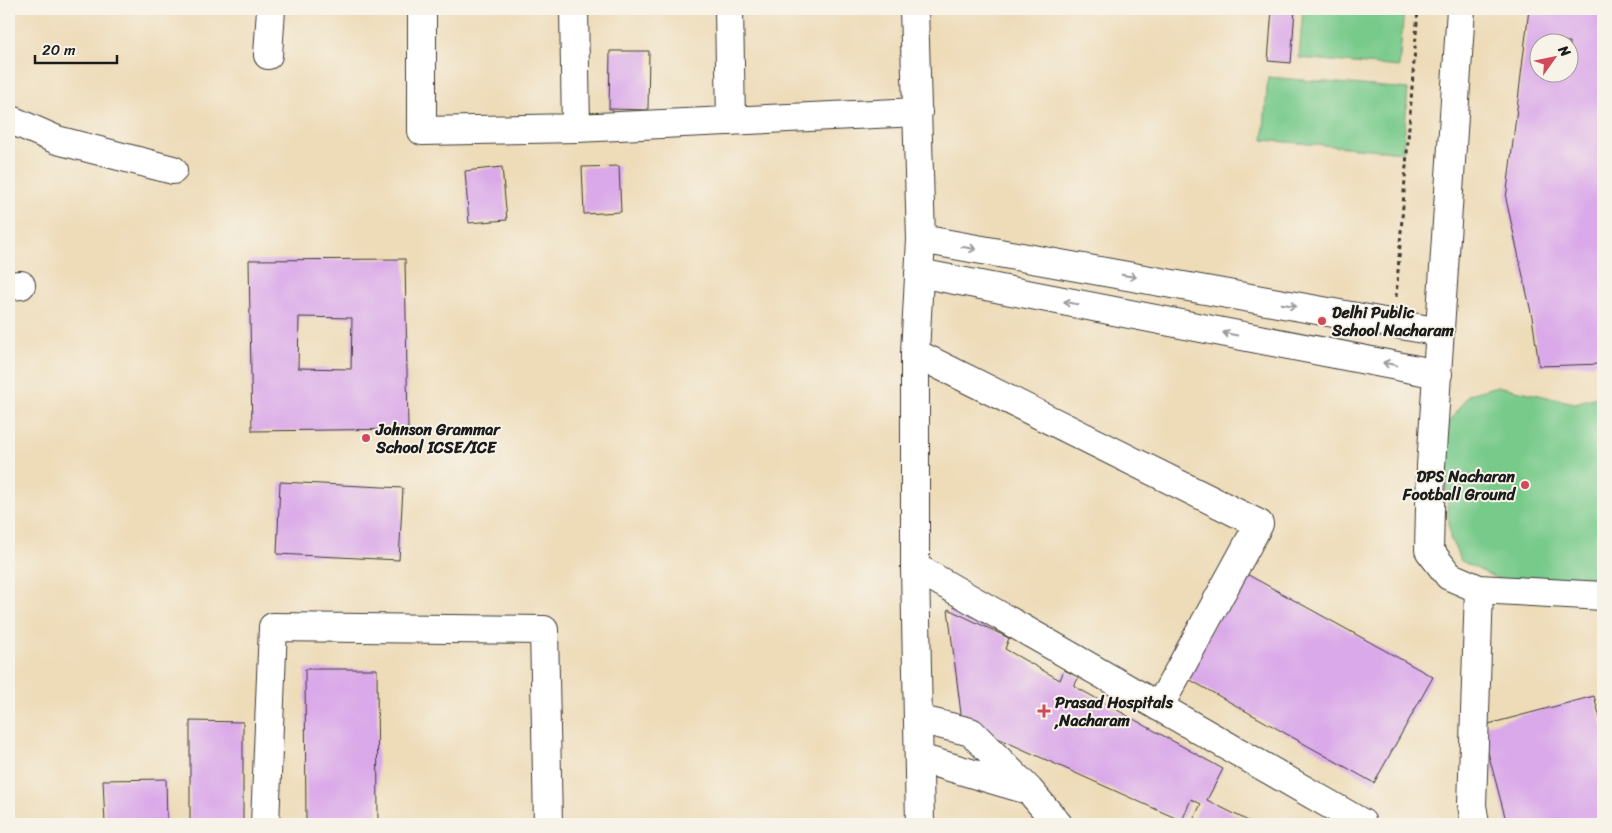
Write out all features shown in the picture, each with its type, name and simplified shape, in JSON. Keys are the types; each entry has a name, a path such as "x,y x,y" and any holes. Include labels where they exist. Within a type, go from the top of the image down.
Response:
{"street":[{"path":"268,56 271,9"},
{"path":"422,9 422,130 576,128 918,112"},
{"path":"574,9 576,128"},
{"path":"729,9 731,120"},
{"path":"914,9 922,239 915,353 915,567 920,824"},
{"path":"1461,9 1431,466 1429,550 1449,576 1479,590 1603,596"},
{"path":"9,119 57,140 174,170"},
{"path":"922,239 1440,332"},
{"path":"919,273 1438,374"},
{"path":"915,353 1259,524 1159,707"},
{"path":"915,567 1362,823"},
{"path":"1474,824 1472,805 1479,590"},
{"path":"265,824 273,627 544,630 548,824"},
{"path":"918,719 971,732 1029,790 1058,824"},
{"path":"919,758 1029,790"}],"path":[{"path":"1394,324 1418,9"}],"green space":[{"path":"1303,9 1404,9 1399,67 1299,58"},
{"path":"1268,77 1408,89 1403,152 1263,140"},
{"name":"DPS Nacharan Football Ground","path":"1497,386 1575,403 1603,395 1603,577 1500,580 1461,561 1450,538 1442,432 1469,394"}],"building":[{"path":"1272,9 1295,9 1291,63 1268,61"},
{"path":"1529,9 1603,9 1603,364 1539,366 1532,317 1506,199"},
{"path":"610,51 649,51 648,110 609,109"},
{"path":"619,166 621,212 584,214 582,167"},
{"path":"502,167 507,220 469,223 465,171"},
{"path":"405,259 408,429 252,431 249,260","holes":["299,317 352,318 351,369 298,368"]},
{"path":"280,482 403,488 399,560 277,554"},
{"path":"1243,572 1433,677 1374,783 1185,677"},
{"path":"948,609 1009,638 1005,649 1060,680 1064,670 1079,677 1074,686 1223,769 1207,800 1254,824 1191,824 1201,804 1191,799 1182,821 962,722"},
{"path":"305,669 377,669 378,824 306,824"},
{"path":"1594,696 1603,729 1603,824 1507,824 1481,726"},
{"path":"190,721 243,722 243,824 190,824"},
{"path":"166,779 167,824 105,824 103,780"}],"place":[{"name":"Delhi Public School Nacharam","path":"1322,321"},
{"name":"Johnson Grammar School ICSE/ICE","path":"366,438"},
{"name":"DPS Nacharan Football Ground","path":"1525,485"},
{"name":"Prasad Hospitals ,Nacharam","path":"1044,711"}]}
